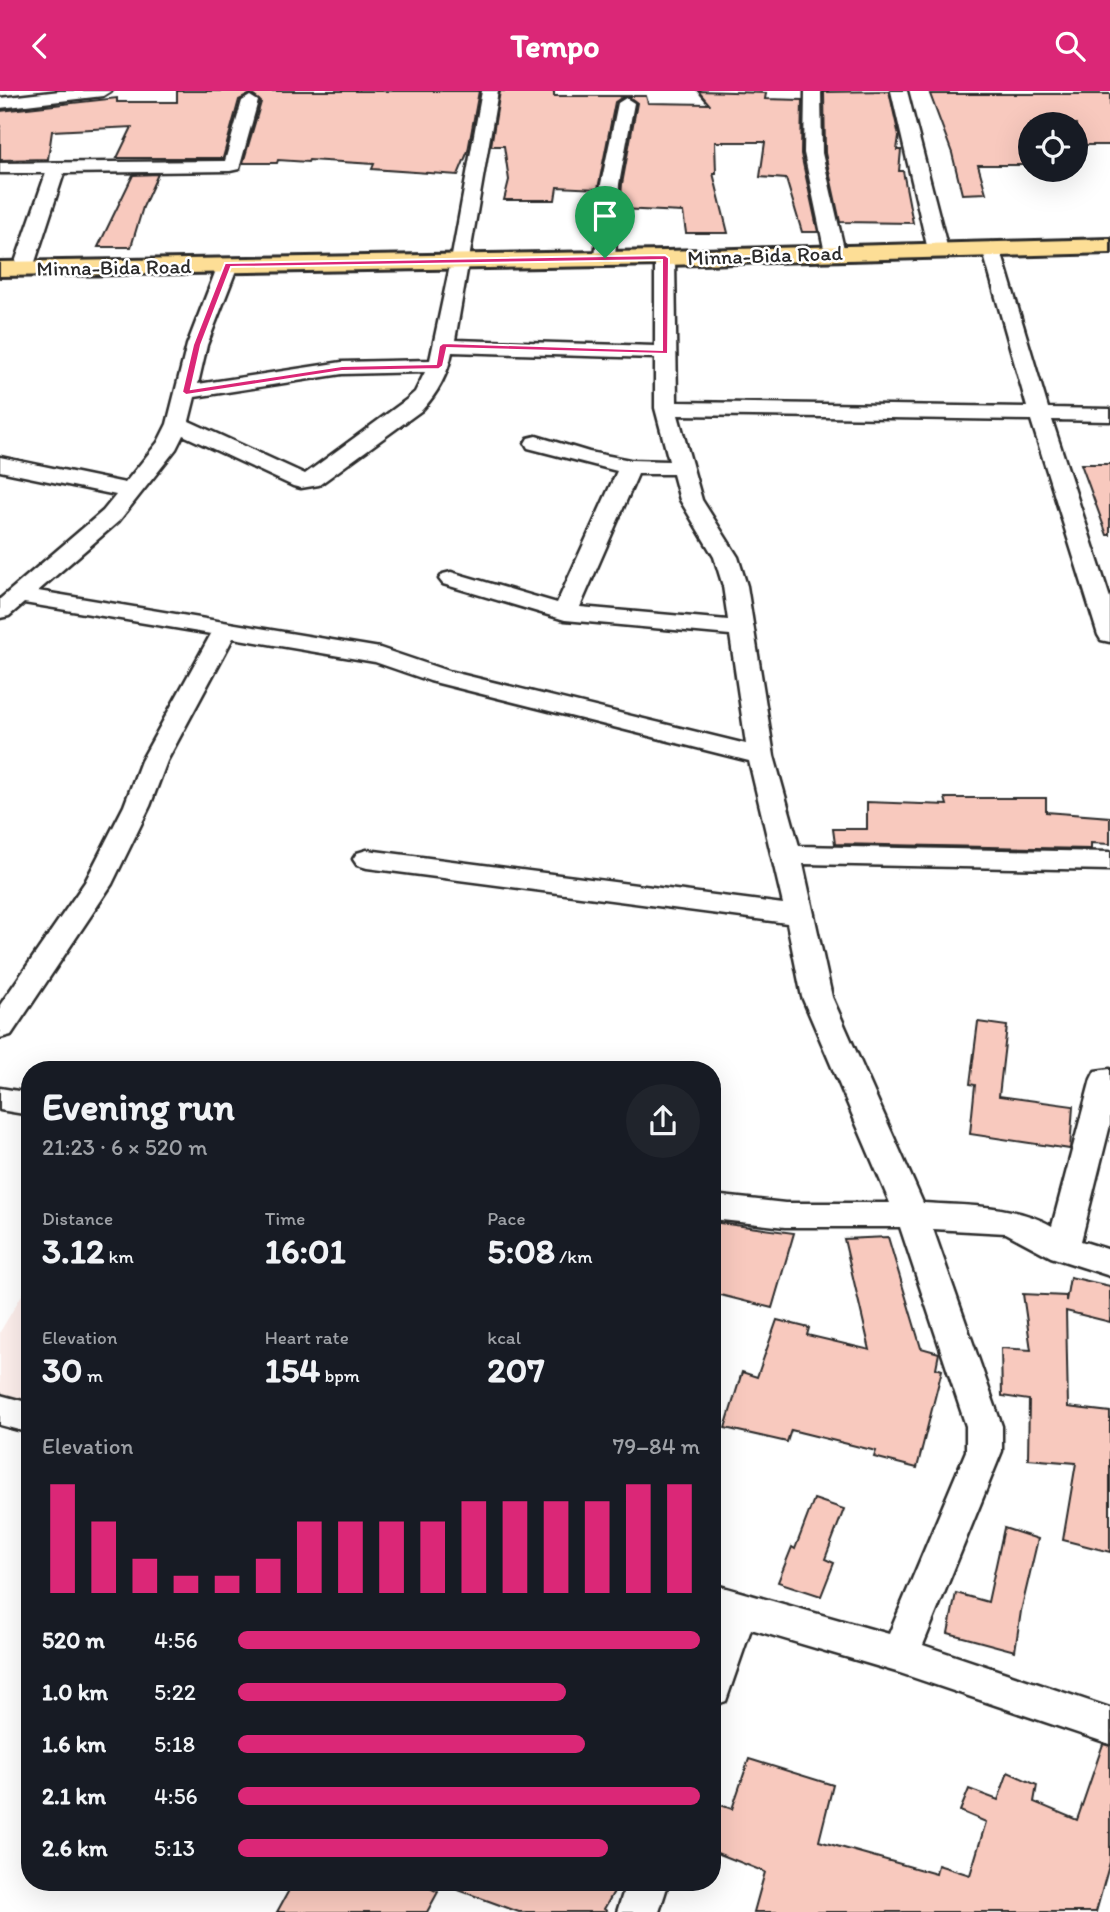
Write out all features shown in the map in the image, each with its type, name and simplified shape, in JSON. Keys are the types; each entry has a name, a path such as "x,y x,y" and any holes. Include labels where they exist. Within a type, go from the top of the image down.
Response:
{"main road":[{"name":"Minna-Bida Road","path":"12,268 665,258 1110,246"}],"street":[{"path":"10,98 103,91"},
{"path":"178,424 292,479 311,479 424,395 441,356 461,261 490,91"},
{"path":"813,91 813,153 835,253"},
{"path":"899,91 938,250"},
{"path":"0,168 230,166 233,165 250,101"},
{"path":"605,258 610,184 626,103"},
{"path":"12,268 56,169"},
{"path":"991,248 1039,413 1105,608 1110,635"},
{"path":"665,258 666,408 691,501 726,557 735,586 761,756 787,855 817,997 912,1215 984,1426 984,1451 900,1655"},
{"path":"9,603 111,516 168,444 178,424 197,345 228,265"},
{"path":"186,392 441,356 666,352"},
{"path":"666,408 1110,415"},
{"path":"536,443 584,458 631,467 683,468"},
{"path":"0,464 31,468 131,491"},
{"path":"565,613 631,467"},
{"path":"451,579 565,613 742,629"},
{"path":"9,603 226,629 380,655 439,675 761,756"},
{"path":"0,1028 97,884 137,806 154,761 226,629"},
{"path":"787,855 1110,861"},
{"path":"367,859 798,915"},
{"path":"1063,1248 1107,1079"},
{"path":"0,1098 21,1102"},
{"path":"721,1208 785,1215 912,1215 1006,1221 1024,1226 1063,1248 1110,1262"},
{"path":"0,1411 21,1417"},
{"path":"721,1634 726,1604 900,1655 1110,1726"},
{"path":"638,1912 645,1891"}],"shaded area":[{"path":"21,1296 21,1416 0,1410 0,1332"}],"building":[{"path":"177,91 479,91 468,151 458,175 372,169 374,164 309,160 243,163 261,102 251,94 239,100 223,158 117,158 132,127 52,131 48,159 0,160 0,111 117,98 117,102 177,102"},
{"path":"500,91 554,91 554,96 624,96 615,102 598,189 557,187 555,200 504,200 509,180 504,146 491,146"},
{"path":"698,91 766,93 765,99 802,100 801,154 818,232 802,232 786,179 760,177 765,142 715,142 716,173 713,173 728,233 686,233 683,212 620,209 637,103 628,96 646,96 648,103 709,104"},
{"path":"889,91 899,136 897,150 901,150 899,171 903,171 913,223 840,222 825,153 824,92"},
{"path":"930,94 1110,94 1110,145 1088,145 1088,112 1018,112 1018,165 978,165 986,193 962,194 952,153"},
{"path":"158,174 143,207 131,247 98,247 133,175"},
{"path":"1081,464 1110,464 1110,535 1107,535"},
{"path":"945,798 1046,798 1046,812 1110,817 1110,844 1091,843 1091,849 835,844 833,829 867,829 867,802 947,805"},
{"path":"978,1022 1007,1026 999,1096 1073,1106 1070,1149 970,1134 975,1085 970,1084"},
{"path":"721,1223 794,1233 772,1308 721,1295"},
{"path":"888,1237 921,1348 939,1353 936,1368 942,1370 917,1468 874,1457 876,1451 791,1430 787,1442 725,1428 742,1372 757,1377 777,1320 809,1328 807,1335 870,1350 844,1239"},
{"path":"1070,1277 1110,1286 1110,1322 1066,1311 1068,1407 1110,1412 1110,1552 1063,1540 1076,1463 1028,1459 1029,1400 1002,1396 1001,1348 1031,1350 1023,1294 1066,1296 1066,1301"},
{"path":"814,1499 844,1509 825,1559 834,1563 821,1596 778,1582 792,1547 795,1549"},
{"path":"1004,1528 1038,1539 1021,1611 1015,1651 948,1633 956,1593 988,1602"},
{"path":"1103,1744 1110,1746 1110,1862 1096,1912 754,1912 765,1872 721,1855 721,1805 732,1809 749,1759 833,1785 819,1841 936,1874 938,1865 970,1875 986,1822 960,1811 969,1789 998,1800 1008,1772 1037,1785 1034,1802 1077,1820"},
{"path":"289,1891 438,1892 427,1912 277,1912"},
{"path":"461,1891 614,1891 604,1909 608,1912 519,1912"}],"route":[{"path":"605,258 665,258 666,352 443,346 439,366 342,368 186,392 197,345 228,265 605,258"}]}
